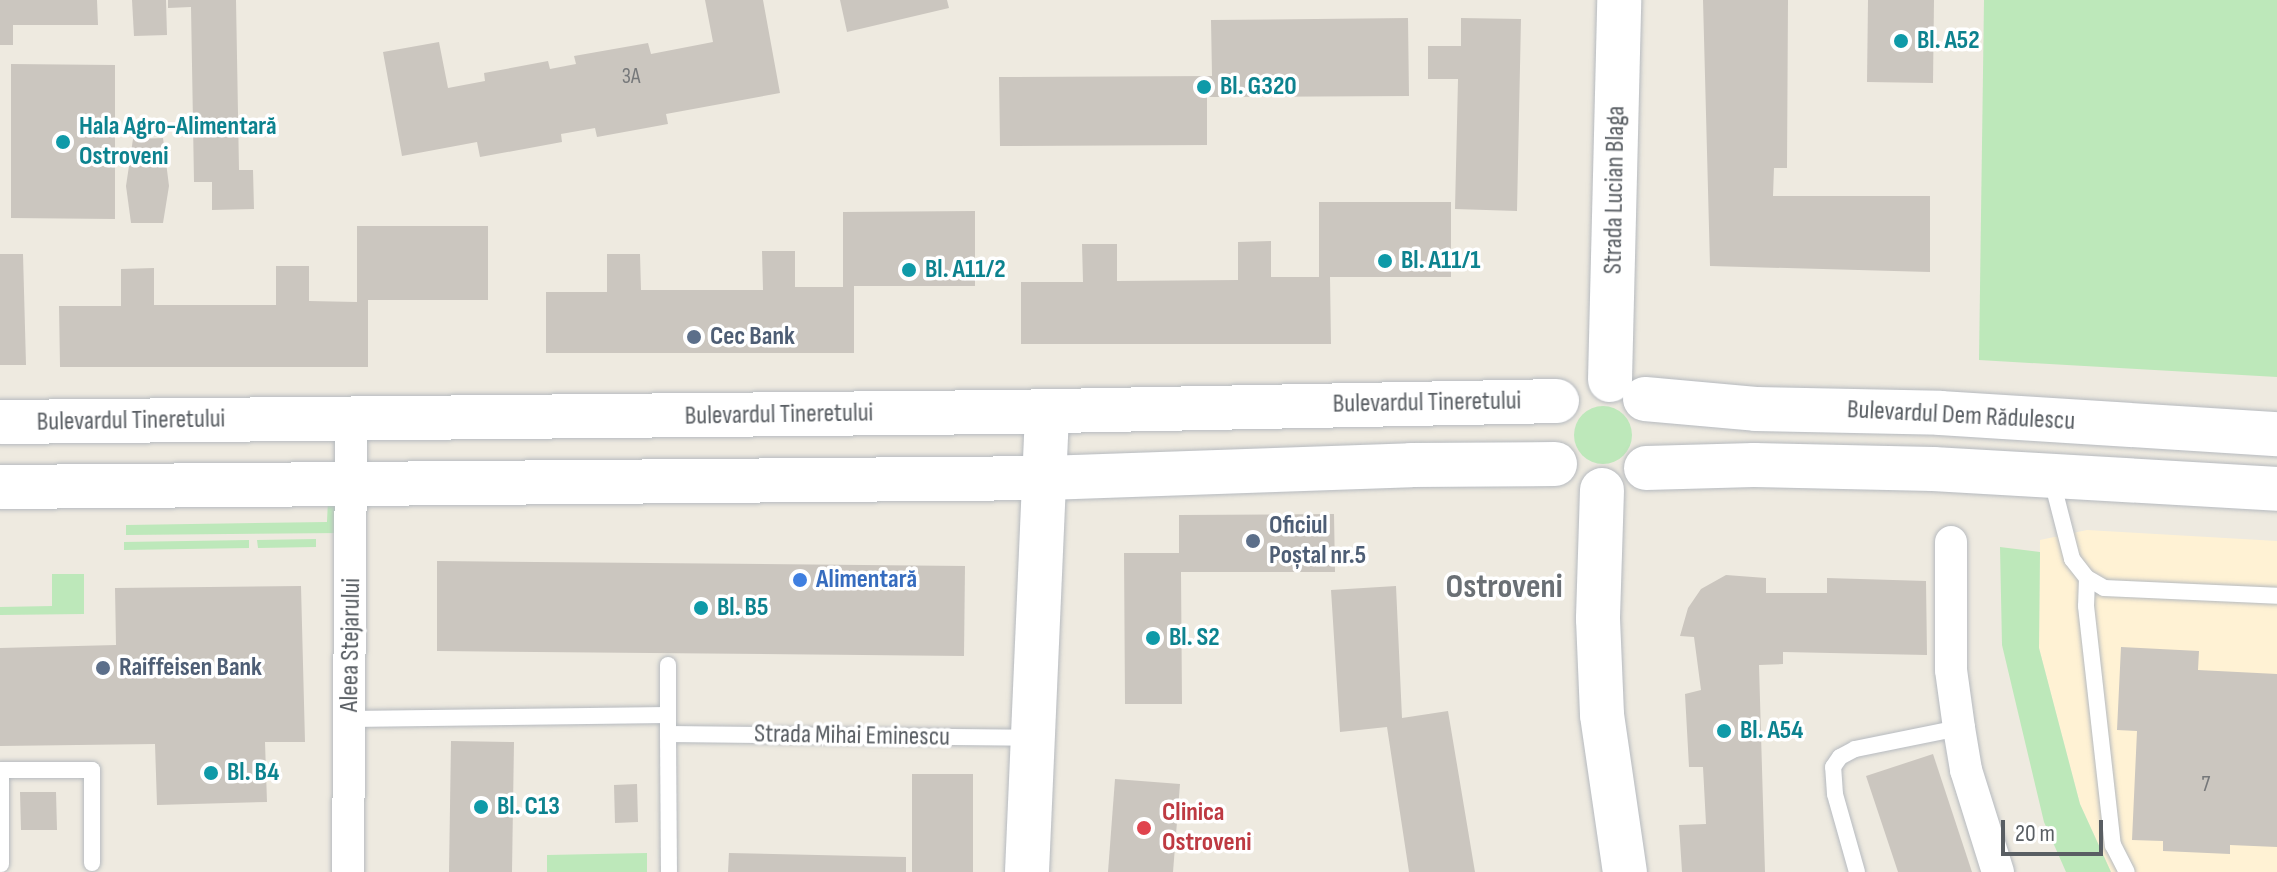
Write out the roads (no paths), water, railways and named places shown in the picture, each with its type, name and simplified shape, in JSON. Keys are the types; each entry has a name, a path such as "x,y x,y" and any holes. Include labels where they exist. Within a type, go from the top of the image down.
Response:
{"main road":[{"name":"Strada Lucian Blaga","path":"1619,0 1628,390"},
{"name":"Bulevardul Tineretului","path":"1555,464 1547,436 1549,417 1557,401 1583,382 1628,390"},
{"name":"Bulevardul Dem Rădulescu","path":"1628,390 1756,409 1940,413 2277,434"},
{"path":"0,487 1046,478 1425,465 1555,464 1572,481 1602,490 1626,485 1646,468 1657,437 1656,423 1628,390"},
{"name":"Bulevardul Tineretului","path":"0,422 1047,411 1557,401"},
{"path":"1027,872 1047,411"},
{"name":"Bulevardul Dem Rădulescu","path":"1646,468 1783,465 2277,489"},
{"path":"1602,490 1598,619 1602,715 1625,872"}],"street":[{"name":"Aleea Stejarului","path":"348,872 353,485 351,419"},
{"path":"1951,542 1951,670 1959,728 1966,770 1998,872"}],"lane":[{"path":"2051,477 2072,559 2087,578 2104,588 2277,596"},
{"path":"2087,578 2086,606 2113,845 2127,872"},
{"path":"668,665 669,872"},
{"path":"350,719 668,715"},
{"path":"1857,872 1835,794 1833,767 1840,757 1855,749 1959,728"},
{"name":"Strada Mihai Eminescu","path":"668,734 1035,738"},
{"path":"1,864 1,770 92,770 92,863"}],"place":[{"name":"Bl. A52","path":"1901,41"},
{"name":"Bl. G320","path":"1204,87"},
{"name":"Hala Agro-Alimentară Ostroveni","path":"63,142"},
{"name":"Bl. A11/1","path":"1385,261"},
{"name":"Bl. A11/2","path":"909,270"},
{"name":"Cec Bank","path":"694,337"},
{"name":"Oficiul Poștal nr.5","path":"1253,541"},
{"name":"Alimentară","path":"800,580"},
{"name":"Bl. B5","path":"701,608"},
{"name":"Bl. S2","path":"1153,638"},
{"name":"Raiffeisen Bank","path":"103,668"},
{"name":"Bl. A54","path":"1724,731"},
{"name":"Bl. B4","path":"211,773"},
{"name":"Bl. C13","path":"481,807"},
{"name":"Clinica Ostroveni","path":"1144,828"}],"district":[{"name":"Ostroveni","path":"1504,587"}]}
